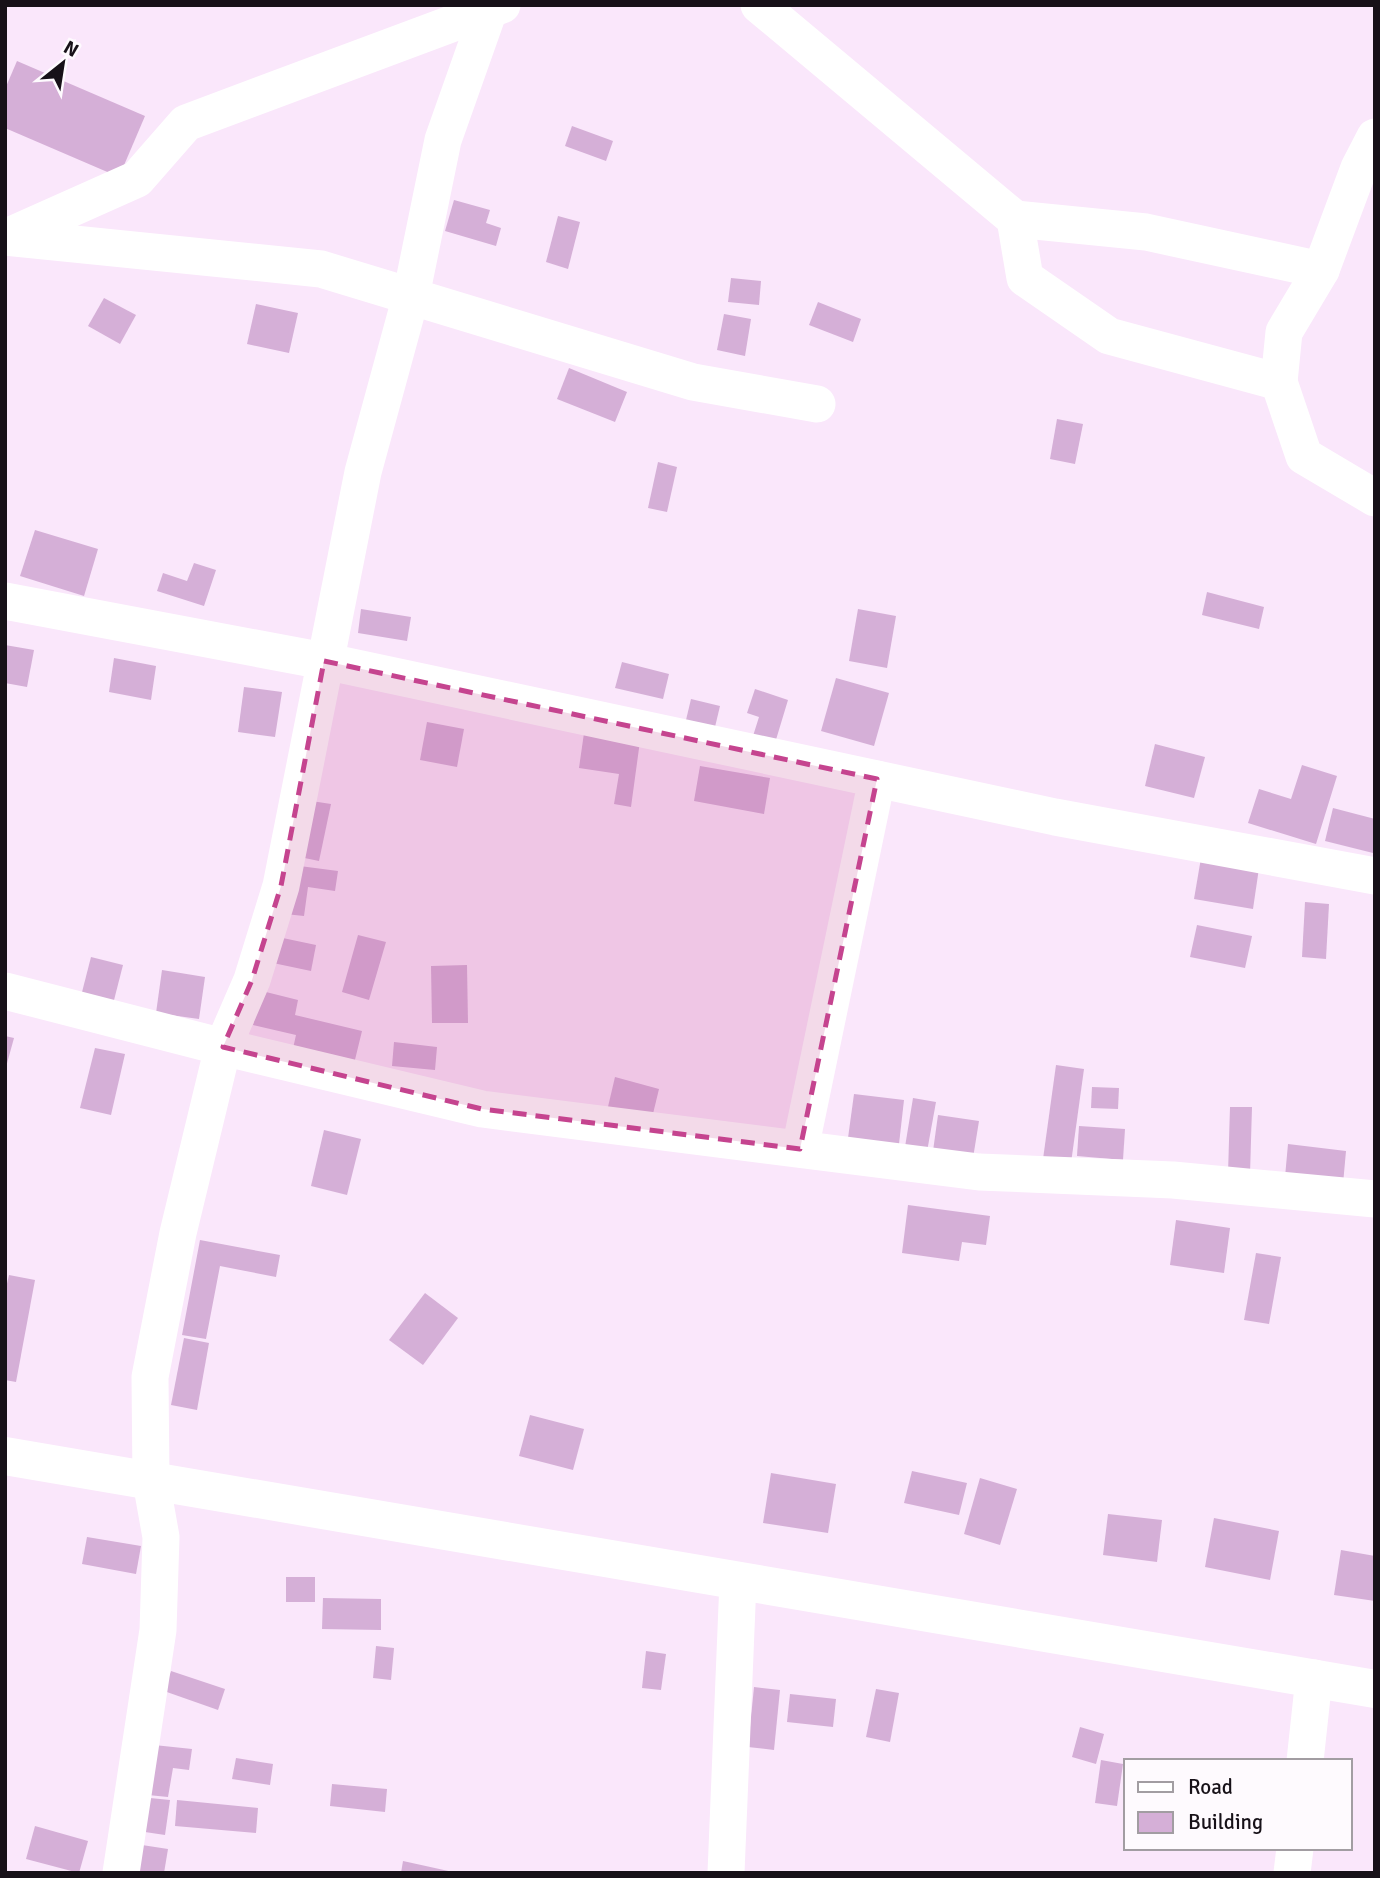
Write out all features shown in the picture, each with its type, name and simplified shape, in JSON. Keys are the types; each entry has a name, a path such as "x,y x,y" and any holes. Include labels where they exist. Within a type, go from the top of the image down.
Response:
{"highway":[{"path":"5,1456 1375,1689"}],"street":[{"path":"759,5 1015,219 1146,232 1321,270"},
{"path":"6,237 137,179 186,123 495,8"},
{"path":"121,1873 158,1630 160,1537 151,1481 150,1377 178,1233 223,1047 252,980 281,886 363,472 411,296 443,140 495,8"},
{"path":"1375,137 1359,168 1321,270 1284,332 1279,382 1304,456 1375,498"},
{"path":"1015,219 1025,278 1109,336 1279,382"},
{"path":"6,237 321,269 693,382 817,404"},
{"path":"5,601 324,661 1055,817 1375,876"},
{"path":"800,1149 877,779"},
{"path":"5,991 482,1109 979,1172 1173,1181 1375,1199"},
{"path":"726,1873 738,1581"},
{"path":"1305,1759 1314,1678"},
{"path":"1292,1873 1294,1850"}],"highlighted area":[{"path":"324,661 877,779 800,1149 482,1109 223,1047 252,980 281,886"}],"building":[{"path":"17,61 145,116 119,177 5,128 5,89"},
{"path":"572,126 613,141 606,161 565,146"},
{"path":"454,200 490,210 486,223 501,228 496,246 445,231"},
{"path":"558,216 580,222 568,269 546,262"},
{"path":"731,278 761,281 759,305 728,302"},
{"path":"104,298 136,315 120,344 88,326"},
{"path":"818,302 861,319 853,342 809,325"},
{"path":"256,304 298,313 289,353 247,344"},
{"path":"724,314 751,319 745,356 717,350"},
{"path":"569,368 627,392 615,422 557,399"},
{"path":"1057,419 1083,424 1075,464 1050,459"},
{"path":"658,462 677,467 667,512 648,508"},
{"path":"35,530 98,549 84,596 20,576"},
{"path":"194,563 216,570 204,606 157,591 163,573 187,581"},
{"path":"1207,592 1264,607 1259,629 1202,615"},
{"path":"361,609 411,617 407,641 358,633"},
{"path":"858,609 896,616 887,668 849,661"},
{"path":"5,645 34,650 27,687 5,683"},
{"path":"114,658 156,666 151,700 109,692"},
{"path":"622,662 669,674 663,699 615,688"},
{"path":"836,678 889,693 874,746 821,731"},
{"path":"244,687 282,692 275,737 238,732"},
{"path":"755,689 788,700 775,743 753,736 759,717 747,713"},
{"path":"691,699 720,706 715,727 686,720"},
{"path":"427,722 464,729 457,767 420,760"},
{"path":"584,733 640,741 631,807 614,804 619,774 579,768"},
{"path":"1155,744 1205,757 1194,798 1145,786"},
{"path":"1302,765 1337,776 1316,844 1248,823 1259,789 1291,799"},
{"path":"700,766 770,778 764,814 694,801"},
{"path":"305,800 331,804 319,861 295,856"},
{"path":"1333,808 1375,819 1373,853 1325,841"},
{"path":"1201,858 1259,868 1253,909 1194,899"},
{"path":"292,865 338,871 335,891 308,887 304,916 285,914"},
{"path":"1305,902 1329,904 1326,959 1302,957"},
{"path":"1197,925 1252,936 1245,968 1190,957"},
{"path":"358,935 386,942 369,1000 342,992"},
{"path":"278,937 316,945 311,971 273,963"},
{"path":"91,957 123,965 113,1004 81,996"},
{"path":"467,965 468,1023 432,1023 431,966"},
{"path":"162,970 205,977 199,1019 156,1013"},
{"path":"262,991 298,1000 295,1015 362,1031 353,1068 292,1053 296,1035 253,1025"},
{"path":"5,1036 14,1038 6,1067 5,1067"},
{"path":"394,1042 437,1047 435,1070 392,1066"},
{"path":"95,1048 125,1054 111,1115 80,1108"},
{"path":"1056,1065 1084,1069 1071,1163 1043,1159"},
{"path":"615,1077 659,1089 651,1122 607,1111"},
{"path":"1092,1087 1119,1088 1118,1109 1091,1108"},
{"path":"854,1094 904,1100 899,1144 848,1138"},
{"path":"913,1098 936,1102 926,1157 904,1153"},
{"path":"1230,1107 1252,1107 1250,1174 1228,1174"},
{"path":"938,1115 979,1121 973,1158 933,1151"},
{"path":"1079,1126 1125,1129 1123,1160 1077,1156"},
{"path":"324,1130 361,1139 347,1195 311,1186"},
{"path":"1288,1144 1346,1151 1343,1184 1285,1177"},
{"path":"908,1205 990,1216 986,1245 962,1242 959,1261 902,1253"},
{"path":"1176,1220 1230,1228 1224,1273 1170,1265"},
{"path":"200,1240 280,1255 276,1277 220,1266 206,1339 182,1335"},
{"path":"1256,1253 1281,1257 1269,1324 1244,1320"},
{"path":"9,1275 35,1280 16,1382 5,1380 5,1292"},
{"path":"425,1293 458,1318 423,1365 389,1340"},
{"path":"184,1338 209,1343 197,1410 171,1405"},
{"path":"530,1415 584,1429 573,1470 519,1456"},
{"path":"912,1471 967,1483 959,1515 904,1503"},
{"path":"771,1473 836,1484 828,1533 763,1523"},
{"path":"980,1478 1017,1489 1000,1545 964,1534"},
{"path":"1108,1514 1162,1520 1157,1562 1103,1555"},
{"path":"1214,1518 1279,1531 1270,1580 1205,1567"},
{"path":"87,1537 141,1546 136,1574 82,1564"},
{"path":"1341,1550 1375,1556 1375,1601 1334,1595"},
{"path":"286,1577 315,1577 315,1602 286,1602"},
{"path":"323,1598 381,1599 381,1630 322,1629"},
{"path":"376,1646 394,1648 391,1680 373,1678"},
{"path":"646,1651 666,1654 661,1690 642,1688"},
{"path":"171,1671 225,1689 218,1710 164,1691"},
{"path":"754,1687 780,1690 774,1750 748,1747"},
{"path":"876,1689 899,1693 890,1742 866,1737"},
{"path":"790,1694 836,1699 833,1727 787,1722"},
{"path":"1080,1727 1104,1734 1096,1764 1072,1757"},
{"path":"154,1745 192,1749 189,1770 173,1768 168,1797 148,1795"},
{"path":"236,1758 273,1764 270,1785 232,1779"},
{"path":"1101,1760 1123,1764 1117,1806 1095,1803"},
{"path":"332,1784 387,1789 385,1812 330,1806"},
{"path":"150,1798 170,1800 165,1835 145,1832"},
{"path":"177,1800 258,1808 256,1833 175,1826"},
{"path":"35,1826 88,1841 79,1873 26,1859"},
{"path":"142,1845 168,1849 164,1873 138,1873"},
{"path":"403,1861 453,1872 453,1873 401,1873"}]}
